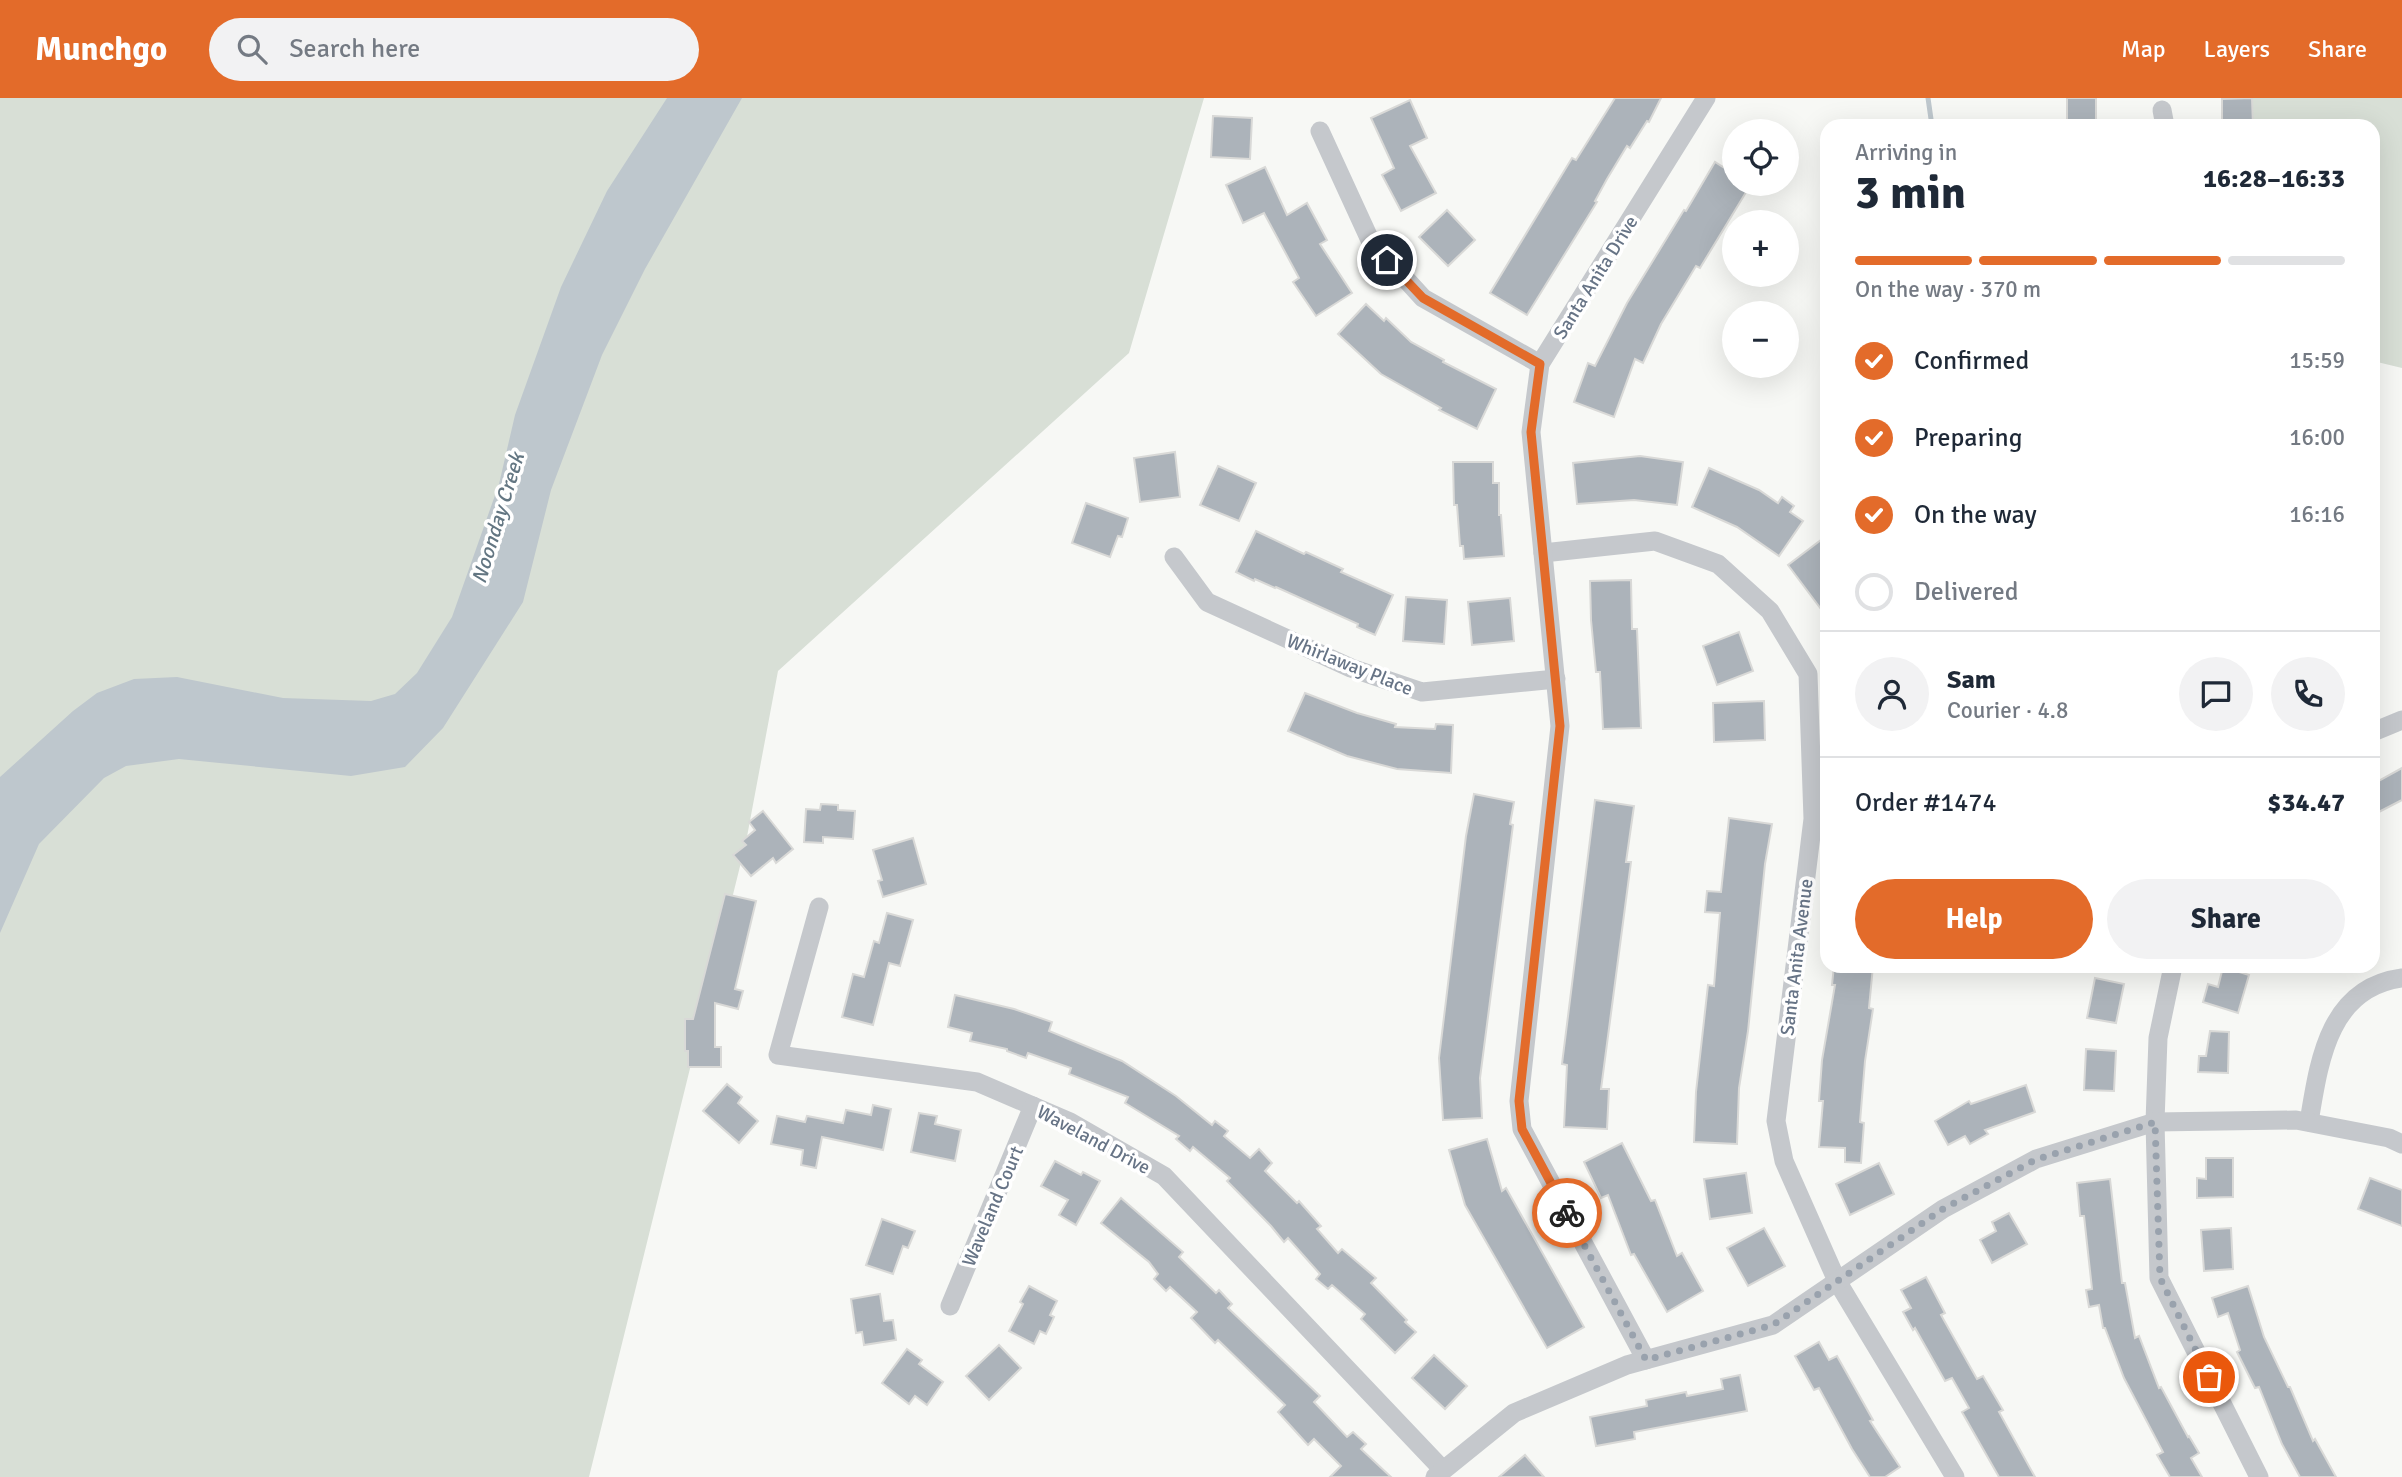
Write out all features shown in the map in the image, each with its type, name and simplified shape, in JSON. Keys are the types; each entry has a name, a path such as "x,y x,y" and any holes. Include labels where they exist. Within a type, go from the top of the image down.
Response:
{"street":[{"name":"Santa Anita Drive","path":"1646,1360 1522,1129 1519,1101 1560,726 1531,432 1540,364 1706,98"},
{"path":"1320,131 1370,240 1423,298 1540,364"},
{"name":"Santa Anita Avenue","path":"1543,553 1655,541 1718,564 1770,611 1808,674 1813,819 1776,1121 1784,1161 1837,1281 1955,1477"},
{"name":"Whirlaway Place","path":"1174,557 1207,602 1350,668 1422,692 1556,679"},
{"path":"2380,729 2402,720"},
{"name":"Waveland Drive","path":"819,907 778,1055 977,1082 1070,1122 1164,1176 1439,1474"},
{"path":"2172,973 2158,1038 2155,1122 2160,1278 2259,1477"},
{"path":"2309,1122 2320,1058 2333,1026 2360,995 2385,981 2402,978"},
{"name":"Waveland Court","path":"950,1306 1033,1106"},
{"path":"1439,1474 1514,1413 1627,1365 1773,1325 1943,1209 2035,1160 2155,1122 2296,1120 2389,1138 2402,1144"}],"shaded area":[{"path":"0,98 1204,98 1129,353 778,671 746,842 589,1477 0,1477"},
{"path":"2231,98 2402,98 2402,368 2380,363 2380,119 2226,119"}],"water":[{"name":"Noonday Creek","path":"667,98 742,98 645,269 602,355 551,490 523,602 443,728 405,767 351,776 179,759 126,766 104,778 39,844 0,933 0,777 73,711 97,693 134,679 177,677 283,698 371,701 395,694 417,673 452,617 499,484 515,415 561,287 607,191"}],"building":[{"path":"1615,98 1661,98 1649,122 1647,121 1630,148 1627,146 1595,201 1597,202 1527,315 1490,293 1572,158 1576,160"},
{"path":"2067,98 2096,98 2096,119 2067,119"},
{"path":"2252,98 2253,119 2222,119 2222,99"},
{"path":"1410,100 1427,138 1410,146 1436,193 1401,211 1382,175 1394,168 1371,118"},
{"path":"1213,116 1252,118 1250,159 1211,157"},
{"path":"1715,162 1722,166 1722,196 1744,196 1735,210 1722,210 1722,232 1700,268 1696,266 1661,324 1643,363 1635,359 1614,417 1574,402 1588,363 1595,366 1627,303"},
{"path":"1265,167 1287,215 1307,203 1327,240 1320,244 1352,293 1316,316 1293,282 1299,278 1264,213 1243,223 1226,185"},
{"path":"1447,210 1475,240 1448,266 1419,237"},
{"path":"1366,304 1384,321 1386,318 1411,342 1496,389 1477,429 1439,410 1441,408 1381,374 1338,334"},
{"path":"1175,452 1180,497 1140,502 1134,458"},
{"path":"1640,456 1683,462 1677,505 1634,500 1577,504 1573,463"},
{"path":"1453,462 1493,462 1493,483 1499,483 1499,515 1504,556 1464,559 1463,546 1460,546 1457,505 1454,505"},
{"path":"1218,466 1256,483 1239,521 1200,505"},
{"path":"1709,468 1759,490 1778,503 1782,497 1794,506 1790,512 1803,521 1779,556 1737,527 1692,507"},
{"path":"1086,503 1128,518 1122,537 1118,536 1110,557 1072,543"},
{"path":"1256,531 1343,569 1341,572 1393,595 1375,635 1357,627 1358,624 1236,572"},
{"path":"1820,541 1820,608 1788,565"},
{"path":"1631,580 1632,629 1637,629 1641,728 1603,729 1600,672 1596,672 1591,620 1590,581"},
{"path":"1406,597 1447,600 1444,644 1403,641"},
{"path":"1510,598 1514,641 1472,645 1468,602"},
{"path":"1739,632 1753,671 1717,685 1703,646"},
{"path":"1305,693 1357,713 1396,724 1395,727 1435,729 1436,724 1453,725 1451,773 1397,769 1347,756 1288,731"},
{"path":"1764,701 1765,740 1714,742 1713,703"},
{"path":"2402,768 2402,800 2380,811 2380,780"},
{"path":"1474,794 1514,802 1510,824 1513,825 1480,1078 1482,1118 1443,1120 1439,1058 1466,836"},
{"path":"1595,800 1634,806 1626,862 1631,862 1601,1089 1609,1089 1607,1129 1564,1127 1567,1065 1562,1064"},
{"path":"821,804 838,805 838,810 855,811 853,839 823,837 823,843 804,842 806,809 820,810"},
{"path":"763,811 793,849 776,863 773,858 751,876 733,855 746,845 742,841 755,830 749,822"},
{"path":"1729,818 1772,824 1739,1088 1737,1144 1694,1142 1696,1092 1708,985 1714,986 1720,913 1705,912 1707,891 1721,892"},
{"path":"913,838 926,884 883,897 878,881 882,880 873,850"},
{"path":"725,894 756,901 735,989 743,991 738,1009 715,1003 715,1047 721,1047 721,1067 688,1067 685,1019 693,1019"},
{"path":"887,913 913,920 900,966 889,963 873,1025 842,1017 853,974 864,977 874,941 879,943"},
{"path":"1833,973 1872,973 1869,1008 1873,1009 1860,1122 1864,1123 1861,1163 1845,1162 1845,1148 1819,1147 1823,1101 1819,1101 1822,1060 1835,985 1832,985"},
{"path":"2222,973 2249,975 2238,1013 2203,1002 2208,984 2218,987"},
{"path":"2095,978 2124,984 2116,1023 2087,1018"},
{"path":"955,995 1014,1009 1052,1022 1049,1031 1122,1061 1176,1096 1212,1125 1215,1121 1228,1131 1224,1136 1250,1158 1259,1149 1272,1163 1265,1171 1297,1203 1299,1201 1321,1226 1317,1229 1338,1253 1342,1249 1376,1278 1371,1283 1416,1332 1395,1353 1361,1319 1365,1314 1332,1285 1328,1289 1316,1279 1320,1274 1288,1238 1284,1242 1227,1181 1230,1178 1193,1147 1190,1151 1176,1139 1179,1136 1125,1103 1128,1097 1069,1074 1071,1068 1028,1053 1026,1058 1007,1049 970,1041 972,1033 948,1027"},
{"path":"2210,1031 2229,1032 2228,1073 2198,1072 2199,1056 2206,1056"},
{"path":"2086,1049 2116,1051 2114,1091 2084,1090"},
{"path":"727,1084 742,1097 738,1103 758,1121 739,1143 703,1111"},
{"path":"2026,1085 2035,1112 1985,1130 1988,1134 1970,1144 1965,1136 1948,1145 1935,1121 1969,1101 1971,1104"},
{"path":"873,1105 891,1109 883,1150 822,1137 816,1168 801,1165 803,1150 771,1144 777,1116 805,1122 807,1116 843,1123 846,1110 871,1115"},
{"path":"919,1113 937,1116 935,1124 961,1130 955,1161 911,1152"},
{"path":"1487,1139 1502,1191 1506,1188 1584,1327 1547,1348 1465,1205 1449,1150"},
{"path":"1622,1143 1651,1201 1655,1200 1677,1256 1682,1253 1703,1291 1667,1312 1634,1254 1631,1255 1608,1195 1601,1198 1584,1162"},
{"path":"2206,1158 2233,1158 2233,1197 2197,1198 2197,1178 2206,1179"},
{"path":"1055,1161 1081,1175 1083,1172 1100,1181 1076,1225 1059,1215 1068,1200 1041,1186"},
{"path":"1879,1163 1894,1194 1850,1215 1836,1184"},
{"path":"1746,1173 1752,1213 1710,1219 1704,1179"},
{"path":"2370,1178 2402,1190 2402,1226 2358,1209"},
{"path":"2110,1179 2122,1283 2125,1283 2135,1338 2139,1336 2159,1388 2161,1387 2199,1453 2191,1458 2202,1477 2170,1477 2157,1455 2163,1452 2124,1378 2103,1328 2099,1305 2089,1307 2086,1290 2092,1289 2084,1216 2080,1216 2077,1183"},
{"path":"1121,1198 1183,1252 1179,1257 1216,1293 1219,1290 1232,1304 1228,1308 1320,1396 1314,1402 1347,1437 1353,1432 1366,1444 1361,1449 1391,1477 1330,1477 1341,1466 1314,1439 1308,1445 1278,1412 1285,1405 1218,1340 1215,1343 1191,1318 1197,1312 1170,1287 1166,1291 1154,1279 1158,1274 1149,1262 1101,1223"},
{"path":"2009,1213 2027,1244 1992,1263 1980,1240 1996,1231 1992,1222"},
{"path":"882,1219 915,1231 908,1248 903,1246 893,1274 866,1265"},
{"path":"1764,1228 1785,1266 1748,1286 1727,1248"},
{"path":"2231,1228 2233,1269 2204,1271 2201,1230"},
{"path":"1926,1277 1945,1313 1941,1315 1977,1379 1983,1376 2003,1410 1999,1412 2035,1477 1999,1477 1962,1412 1969,1408 1952,1378 1945,1381 1903,1312 1911,1308 1901,1290"},
{"path":"1029,1286 1057,1301 1050,1315 1054,1317 1046,1334 1040,1331 1034,1344 1009,1331"},
{"path":"2248,1286 2264,1337 2290,1387 2313,1441 2315,1439 2336,1477 2300,1477 2282,1444 2259,1387 2255,1388 2237,1352 2240,1350 2228,1313 2218,1317 2212,1298"},
{"path":"880,1294 884,1321 893,1320 896,1340 864,1345 862,1332 856,1333 851,1299"},
{"path":"1819,1342 1829,1360 1837,1356 1873,1420 1870,1421 1900,1467 1885,1477 1870,1477 1819,1388 1814,1390 1795,1356"},
{"path":"999,1345 1021,1368 989,1400 966,1376"},
{"path":"907,1349 922,1360 919,1364 943,1382 927,1405 915,1396 909,1404 882,1383"},
{"path":"1434,1355 1467,1386 1445,1409 1412,1378"},
{"path":"1740,1375 1747,1411 1634,1432 1635,1439 1596,1446 1590,1417 1647,1406 1646,1400 1686,1392 1687,1396 1723,1389 1721,1379"},
{"path":"1525,1455 1544,1477 1499,1477"}],"waterway":[{"path":"1928,98 1931,119"}],"way so far":[{"path":"1567,1213 1646,1360 1773,1325 1943,1209 2035,1160 2155,1122 2160,1278 2209,1377"}],"route":[{"path":"1387,260 1423,298 1540,364 1531,432 1560,726 1519,1101 1522,1129 1567,1213"}]}
